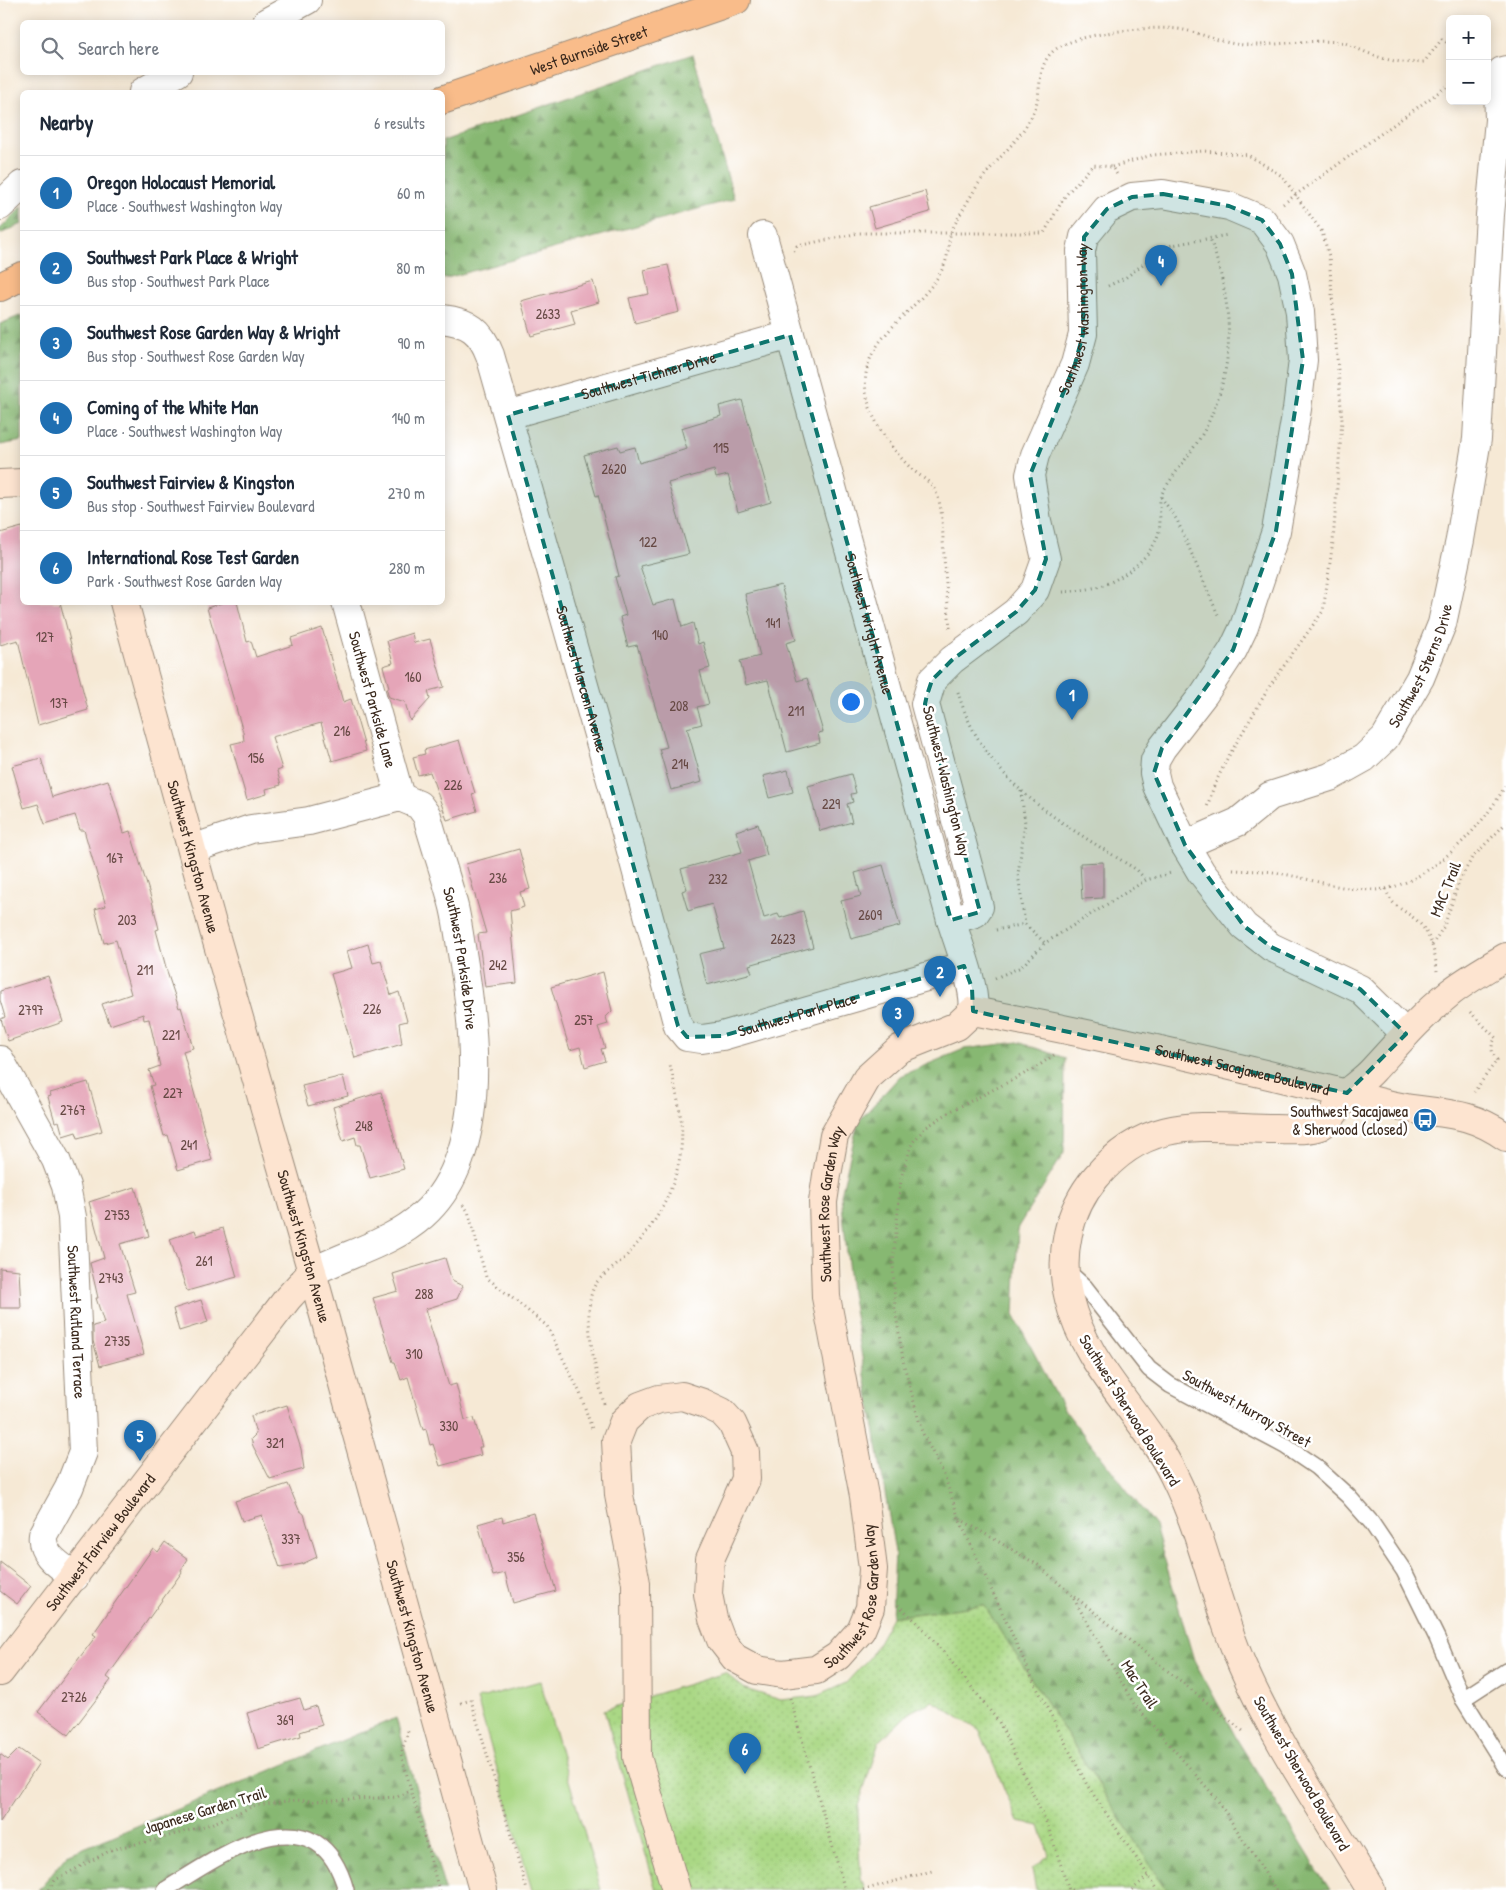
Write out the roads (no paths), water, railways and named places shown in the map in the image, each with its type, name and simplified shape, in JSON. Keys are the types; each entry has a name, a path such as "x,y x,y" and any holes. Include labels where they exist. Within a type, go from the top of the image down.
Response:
{"main road":[{"name":"West Burnside Street","path":"445,99 736,0"},
{"path":"0,287 20,277"}],"street":[{"path":"271,20 307,0"},
{"name":"Southwest Sterns Drive","path":"1185,845 1238,822 1270,796 1330,777 1364,758 1385,738 1420,678 1442,624 1460,540 1477,439 1490,215 1500,120 1498,84 1502,71 1506,70"},
{"path":"146,90 173,75"},
{"path":"0,206 20,187"},
{"name":"Southwest Washington Way","path":"951,920 975,913 979,908 925,704 927,695 932,680 952,660 1016,612 1035,590 1046,559 1034,505 1030,475 1035,456 1075,364 1082,334 1081,251 1084,237 1107,209 1132,197 1163,194 1196,198 1229,206 1262,220 1280,244 1292,274 1300,312 1303,360 1297,409 1276,531 1244,628 1234,650 1155,760 1154,773 1157,786 1185,845"},
{"name":"Southwest Wright Avenue","path":"763,236 951,920 974,994 973,1011"},
{"name":"Southwest Marconi Avenue","path":"445,320 470,325 486,344 508,415 678,1026 687,1036"},
{"name":"Southwest Tichner Drive","path":"508,415 790,335"},
{"path":"0,484 20,483"},
{"name":"Southwest Kingston Avenue","path":"125,605 483,1890"},
{"name":"Southwest Parkside Lane","path":"347,605 400,797"},
{"path":"192,849 250,829 309,821 400,797"},
{"name":"Southwest Parkside Drive","path":"312,1272 339,1258 393,1237 424,1215 447,1186 457,1164 469,1123 474,1069 471,1014 454,908 427,816 419,805 400,797"},
{"path":"1185,845 1201,872 1244,926 1271,947 1360,989 1406,1034"},
{"name":"Southwest Sherwood Boulevard","path":"1371,1890 1267,1719 1221,1612 1191,1516 1174,1474 1103,1371 1079,1329 1069,1300 1063,1268 1069,1229 1086,1189 1112,1160 1138,1140 1175,1128 1295,1129 1319,1126 1334,1112 1347,1093 1370,1073 1406,1034 1450,992 1506,958"},
{"name":"Southwest Park Place","path":"687,1036 702,1039 722,1036 964,966"},
{"name":"Southwest Sacajawea Boulevard","path":"973,1011 1065,1030 1394,1105 1463,1115 1478,1120 1506,1138"},
{"name":"Southwest Rose Garden Way","path":"676,1890 637,1757 636,1584 619,1495 616,1441 624,1421 640,1406 659,1399 682,1396 704,1403 722,1412 732,1423 745,1452 746,1479 710,1559 708,1594 713,1619 721,1640 735,1658 757,1670 783,1674 816,1670 838,1656 861,1630 870,1608 872,1569 864,1496 826,1297 824,1202 827,1174 834,1136 866,1078 899,1050 958,1026 973,1011"},
{"name":"Southwest Rutland Terrace","path":"0,1060 56,1160 66,1186 72,1217 83,1452 69,1488 43,1535 42,1542 48,1554 75,1577"},
{"name":"Southwest Fairview Boulevard","path":"0,1672 75,1577 272,1318 312,1272"}],"lane":[{"name":"Southwest Murray Street","path":"1063,1268 1085,1287 1149,1369 1170,1385 1285,1446 1316,1467 1348,1496 1385,1541 1404,1571 1438,1638 1463,1699 1506,1768"},
{"path":"1463,1699 1506,1671"},
{"path":"165,1890 204,1865 246,1844 288,1834 306,1836 319,1844 338,1870 346,1890"}],"place":[{"name":"Coming of the White Man","path":"1161,286"},
{"name":"Oregon Holocaust Memorial","path":"1072,720"},
{"name":"Southwest Park Place & Wright","path":"940,997"},
{"name":"Southwest Rose Garden Way & Wright","path":"898,1038"},
{"name":"Southwest Sacajawea & Sherwood (closed)","path":"1425,1120"},
{"name":"Southwest Fairview & Kingston","path":"140,1461"},
{"name":"International Rose Test Garden","path":"745,1774"}]}
